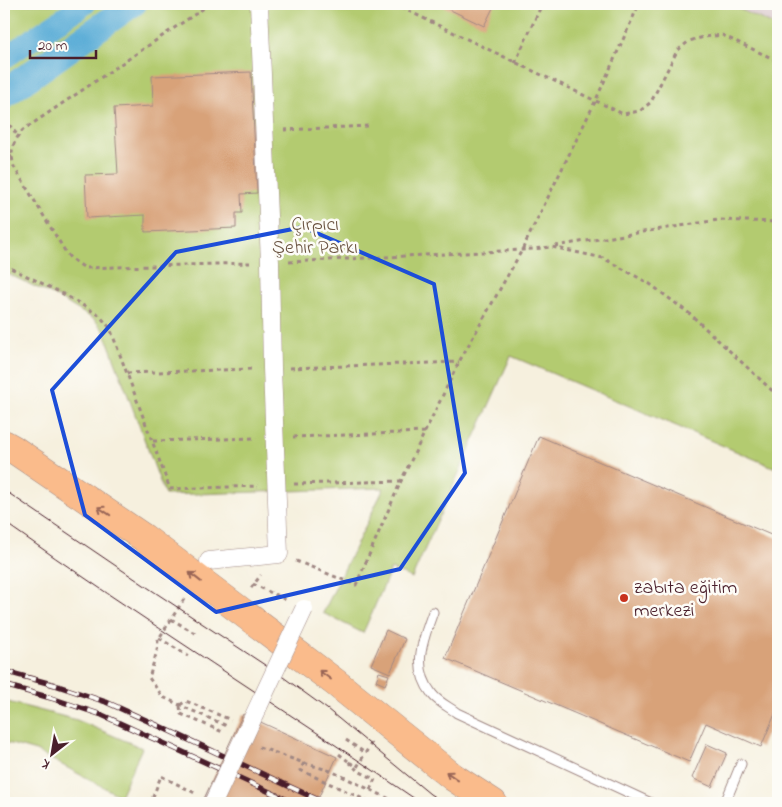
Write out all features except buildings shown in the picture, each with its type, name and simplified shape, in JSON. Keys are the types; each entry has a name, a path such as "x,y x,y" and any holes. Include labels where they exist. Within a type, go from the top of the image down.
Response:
{"main road":[{"path":"4,444 144,538 336,683 453,777 492,803"}],"street":[{"path":"209,561 280,554 272,368 270,263 258,4"},
{"path":"213,803 241,732 304,609"}],"lane":[{"path":"433,612 420,650 422,672 432,694 457,713 651,803"},
{"path":"725,803 741,764"}],"path":[{"path":"210,4 23,130 13,146 14,167 65,251 70,258 85,268 270,263 522,250 552,247 718,220 778,222"},
{"path":"394,4 623,114 640,111 651,102 678,51 689,41 722,35 778,61"},
{"path":"515,63 542,4"},
{"path":"280,554 356,585 401,481 459,362 522,250 595,102 640,4"},
{"path":"4,118 18,136"},
{"path":"264,130 368,126"},
{"path":"4,161 12,155"},
{"path":"552,247 603,258 650,284 690,314 778,396"},
{"path":"4,265 60,292 99,315 110,328 170,489 401,481"},
{"path":"253,584 304,609"},
{"path":"171,619 198,635"},
{"path":"188,656 158,639 150,678 163,697 304,763 330,771 398,803"},
{"path":"180,706 186,701 241,732"},
{"path":"180,706 181,714 241,732"},
{"path":"339,754 357,767 374,738"},
{"path":"346,740 365,753"},
{"path":"348,761 358,771 375,779 370,790"},
{"path":"304,763 300,770 372,803"},
{"path":"154,803 151,802 161,776 176,784"}],"highlighted area":[{"path":"303,227 434,284 465,473 400,569 216,612 85,515 52,390 176,252"}],"shaded area":[{"path":"728,4 778,4 778,27"}],"green space":[{"name":"Çırpıcı Şehir Parkı","path":"4,4 728,4 778,27 778,469 511,356 412,578 391,569 363,633 323,613 384,488 165,495 104,331 95,320 57,297 4,272"},
{"path":"4,701 77,720 142,748 120,796 36,751 4,742"}],"waterway":[{"path":"4,58 85,4"},
{"path":"4,80 117,4"},
{"path":"4,98 136,4"}],"tram line":[{"path":"4,490 283,677 327,709 430,794 444,803"},
{"path":"4,522 421,803"}],"railway":[{"path":"4,671 106,702 325,803"},
{"path":"4,685 102,715 294,803"}],"place":[{"name":"zabıta eğitim merkezi","path":"624,598"}]}
